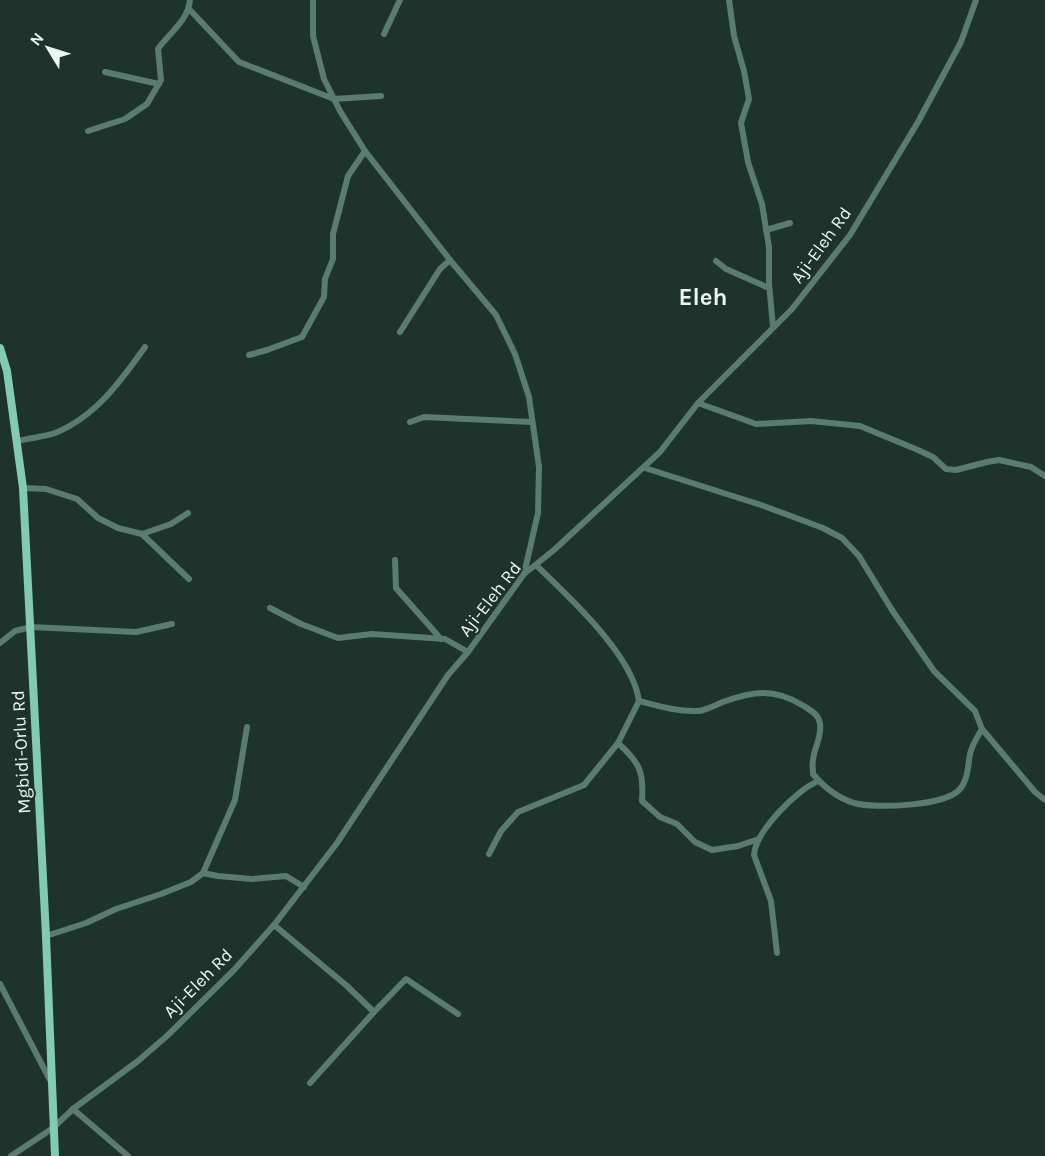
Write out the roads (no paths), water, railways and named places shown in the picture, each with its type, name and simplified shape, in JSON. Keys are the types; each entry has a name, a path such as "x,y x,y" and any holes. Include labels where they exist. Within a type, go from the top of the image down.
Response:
{"main road":[{"name":"Mgbidi-Orlu Rd","path":"0,348 7,370 23,488 46,936 54,1156"}],"street":[{"path":"88,131 125,119 147,104 159,84 162,72 157,57 158,49 182,21 189,9 190,0"},
{"path":"313,0 313,36 324,79 334,99 365,151 496,315 515,354 529,397 539,467 538,513 524,574"},
{"path":"384,34 400,0"},
{"path":"729,0 734,36 744,70 749,99 741,123 748,162 762,204 769,247 772,327"},
{"name":"Aji-Eleh Rd","path":"11,1156 52,1128 73,1109 138,1061 234,970 274,925 337,843 448,675 468,652 524,574 645,468 698,404 792,309 850,235 918,122 961,42 976,0"},
{"path":"189,9 239,62 334,99 381,96"},
{"path":"105,72 159,84"},
{"path":"249,355 302,337 324,297 325,279 333,259 333,234 348,176 365,151"},
{"path":"766,230 790,223"},
{"path":"400,332 440,269 450,260"},
{"path":"716,261 726,269 769,288"},
{"path":"18,441 55,433 82,417 109,395 145,347"},
{"path":"698,404 756,424 812,421 860,426 933,457 946,469 956,470 999,460 1031,467 1045,476"},
{"path":"410,422 424,417 453,417 532,422"},
{"path":"645,468 761,505 823,528 842,538 859,556 892,610 934,670 975,711 982,729 1035,792 1045,800"},
{"path":"23,488 46,489 77,499 98,518 118,528 142,534 189,579"},
{"path":"142,534 171,524 188,513"},
{"path":"395,560 396,588 441,639"},
{"path":"489,855 501,831 518,812 584,785 618,744 639,701 637,689 619,655 536,565"},
{"path":"270,608 338,638 372,634 445,639 468,652"},
{"path":"0,643 15,631 31,627 136,632 172,624"},
{"path":"639,701 687,711 702,711 744,695 760,692 778,694 795,701 818,716 821,725 819,742 813,759 813,774 836,794 852,803 872,807 953,795 964,784 970,752 982,729"},
{"path":"46,936 191,882 203,873 235,800 247,727"},
{"path":"618,744 633,757 644,779 642,801 660,817 678,824 695,842 712,850 738,846 759,839"},
{"path":"777,953 771,900 754,855 755,848 759,839 790,800 811,784 819,781"},
{"path":"203,873 252,879 286,876 304,887"},
{"path":"274,925 347,986 374,1012"},
{"path":"310,1083 406,979 458,1014"},
{"path":"0,984 50,1080"},
{"path":"73,1109 128,1156"}],"district":[{"name":"Eleh","path":"703,297"}]}
